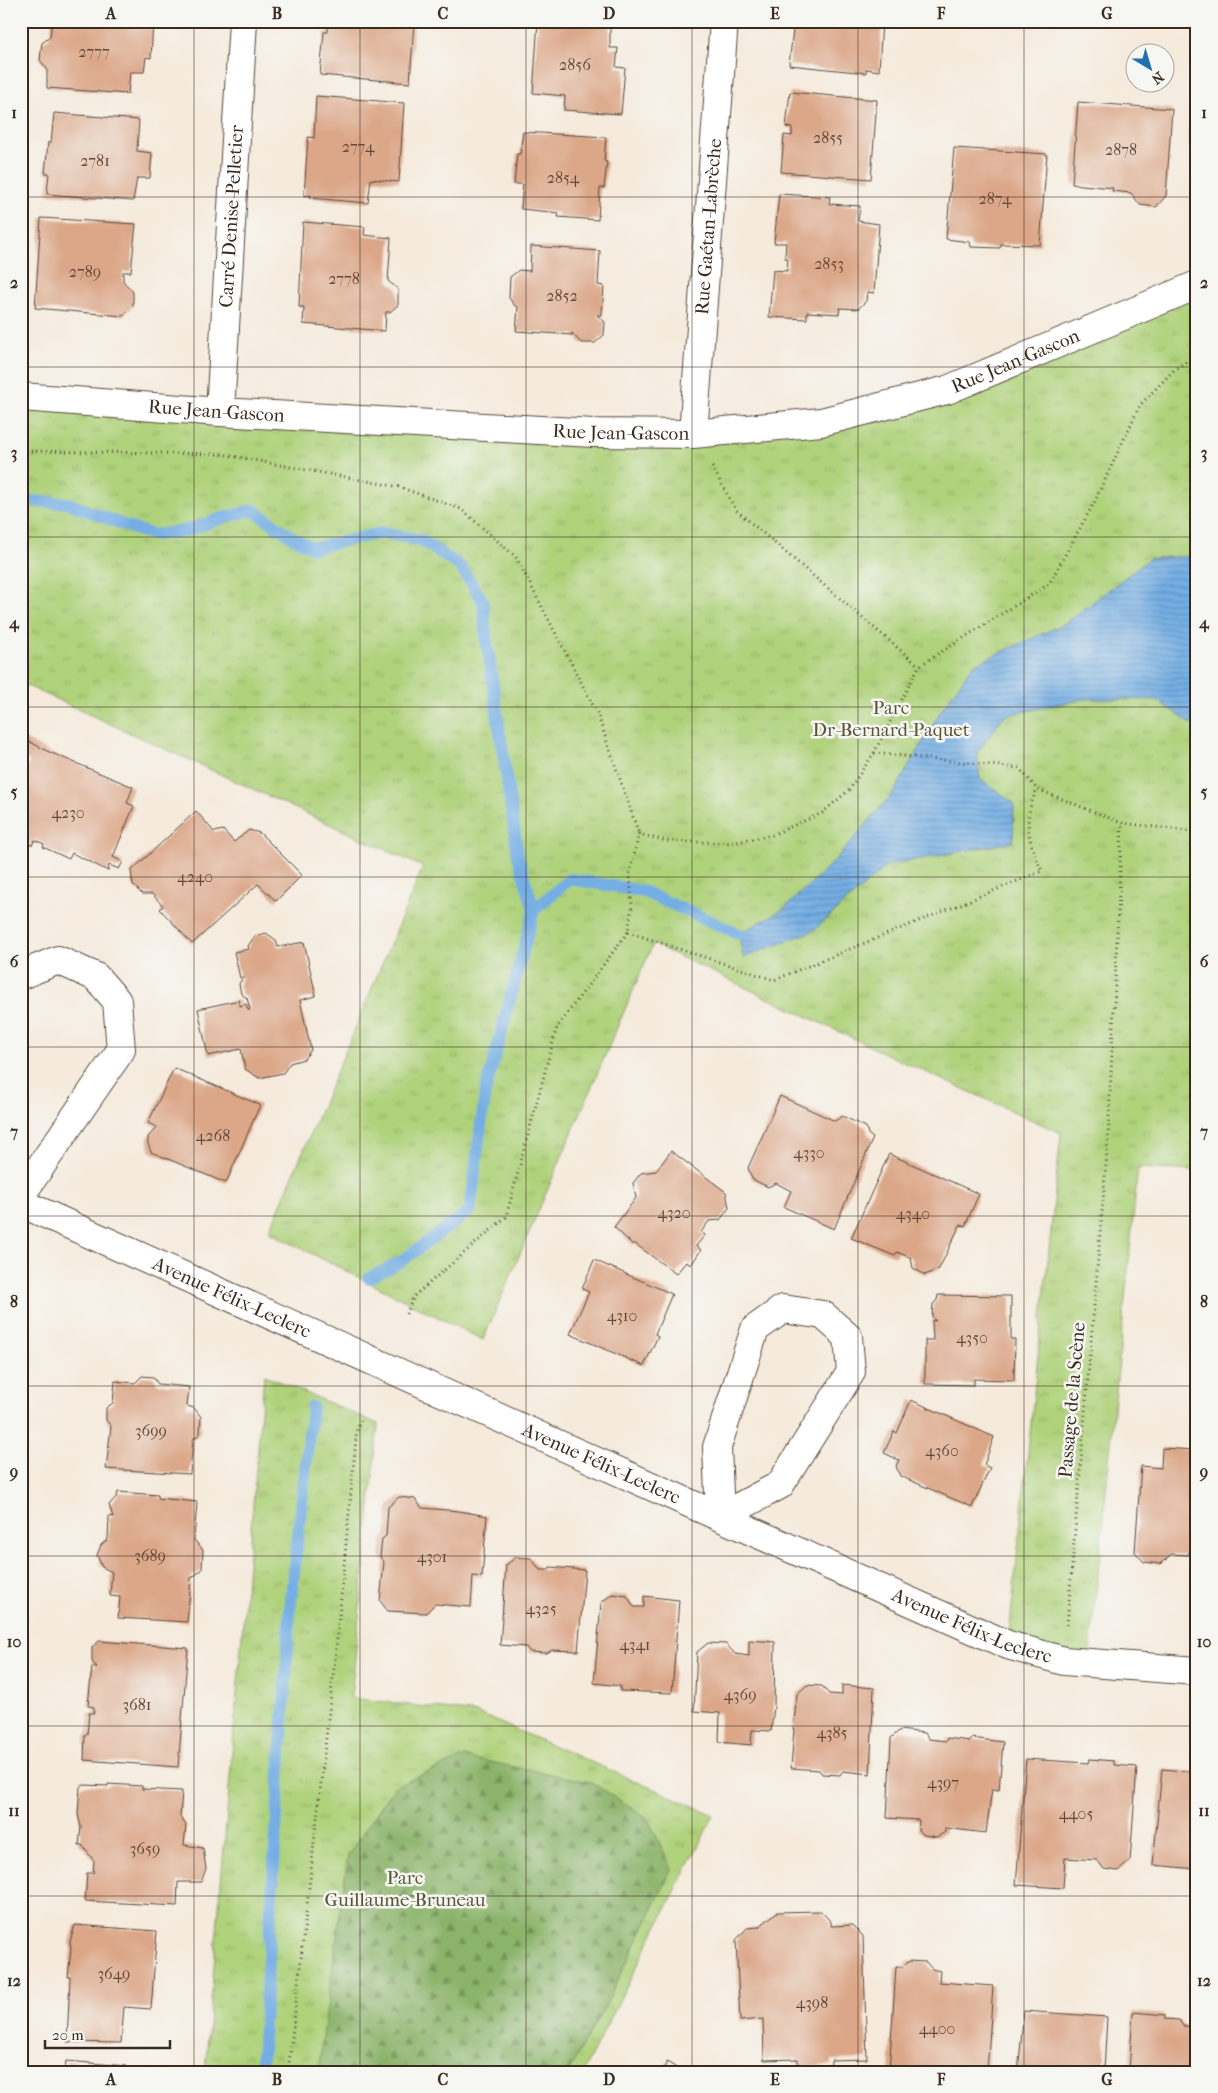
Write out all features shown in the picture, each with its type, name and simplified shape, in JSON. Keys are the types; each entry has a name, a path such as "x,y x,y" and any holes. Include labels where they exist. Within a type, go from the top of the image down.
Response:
{"street":[{"name":"Carré Denise-Pelletier","path":"220,412 242,21"},
{"name":"Rue Gaétan-Labrèche","path":"693,434 724,21"},
{"name":"Rue Jean-Gascon","path":"21,397 220,412 593,433 693,434 820,422 947,390 1197,285"},
{"path":"21,975 58,960 96,977 117,1001 122,1050 21,1195"},
{"name":"Avenue Félix-Leclerc","path":"21,1202 1008,1645 1064,1661 1197,1671"},
{"path":"783,1309 823,1315 848,1337 851,1372 780,1485 720,1517 717,1447 754,1329 783,1309"}],"path":[{"path":"639,834 666,841 732,843 772,835 822,813 850,790 874,753 919,666 1049,584 1094,503 1140,405 1174,370 1197,355"},
{"path":"693,434 736,510 919,666"},
{"path":"21,451 221,454 399,486 461,509 516,557 596,713 639,834 630,873 632,906 628,932 557,1027 506,1217 414,1296 406,1314"},
{"path":"874,753 1019,768 1037,789 1122,822 1197,832"},
{"path":"628,932 774,980 1042,871 1032,849 1028,828 1029,806 1037,789"},
{"name":"Passage de la Scène","path":"1064,1661 1108,1141 1122,822"},
{"path":"288,2072 335,1659 357,1429 362,1417"}],"green space":[{"name":"Parc Dr-Bernard-Paquet","path":"1197,285 1197,1171 1138,1168 1089,1663 1008,1645 1061,1133 897,1059 653,944 483,1340 269,1232 423,867 21,683 21,393 593,433 821,422"},
{"name":"Parc Guillaume-Bruneau","path":"264,1375 378,1424 351,1698 477,1713 714,1815 583,2072 205,2072"},
{"path":"464,1757 591,1782 648,1819 672,1869 608,2001 568,2072 318,2072 348,1855 394,1787"}],"water":[{"path":"1197,556 1197,728 1157,700 1084,699 1004,716 977,753 980,779 1014,803 1013,842 888,865 813,931 743,958 739,934 785,908 837,858 894,792 940,712 973,665 1066,623 1150,558"}],"building":[{"path":"52,21 153,21 151,58 146,57 144,72 130,72 128,94 47,88 47,69 40,60 42,43 50,37"},
{"path":"328,21 414,21 410,83 320,75 324,32 328,32"},
{"path":"538,21 610,25 610,48 618,48 616,67 625,68 621,114 564,110 565,96 533,93"},
{"path":"794,21 882,21 879,71 866,69 866,73 789,65"},
{"path":"790,92 877,100 871,179 781,172 784,135 792,136 792,128 786,127"},
{"path":"1195,95 1197,95 1197,150 1190,150"},
{"path":"316,96 404,103 399,182 371,179 368,203 310,198 311,195 304,196 308,137 314,138"},
{"path":"1078,102 1172,109 1166,196 1156,207 1140,205 1131,193 1112,191 1113,188 1072,184"},
{"path":"54,113 139,120 137,151 152,153 150,178 137,178 133,201 47,194 49,173 45,173 48,142 51,143"},
{"path":"523,132 606,137 604,161 607,162 604,188 600,188 598,220 558,217 559,213 521,209 523,184 514,184 517,154 520,154"},
{"path":"954,148 1047,154 1040,245 1001,244 1000,248 971,247 970,242 946,239"},
{"path":"779,194 830,197 829,204 860,206 858,221 879,224 874,293 867,292 866,301 858,309 840,308 839,314 807,312 807,319 769,317 773,270 787,271 788,259 785,258 786,243 774,243"},
{"path":"41,218 136,224 131,272 123,272 123,281 133,292 133,306 123,316 35,308"},
{"path":"303,222 365,227 364,235 391,238 388,281 398,289 398,305 390,312 386,312 385,331 303,324 304,307 299,307"},
{"path":"531,246 600,251 598,285 604,286 602,315 597,315 605,322 604,335 595,343 581,343 572,333 572,335 516,331 518,307 509,298 510,277 519,270 530,271"},
{"path":"21,737 47,751 133,787 127,803 134,806 113,857 123,862 119,869 109,865 108,871 72,853 69,859 43,847 44,844 35,840 32,845 21,839 21,773 26,771 30,761 21,757"},
{"path":"196,811 214,832 223,830 234,842 249,830 260,833 302,875 276,901 258,884 192,944 160,909 163,906 152,894 142,894 133,885 131,871"},
{"path":"266,933 276,940 278,947 304,942 316,996 300,1000 311,1050 304,1059 290,1063 283,1073 259,1078 245,1069 241,1049 208,1056 198,1009 239,1000 240,1006 246,1004 248,1010 250,1010 247,998 241,994 239,984 243,977 240,978 234,952 249,949 248,946 255,936"},
{"path":"174,1068 260,1105 226,1183 151,1152 148,1137 157,1127 148,1123"},
{"path":"780,1096 835,1121 842,1116 866,1127 868,1134 873,1138 834,1229 784,1207 791,1191 776,1183 768,1187 752,1179 748,1168"},
{"path":"671,1151 726,1192 729,1208 720,1220 709,1221 701,1232 705,1235 696,1246 701,1250 691,1265 686,1262 676,1274 634,1243 633,1245 614,1227 636,1198 633,1183 641,1173 656,1171"},
{"path":"889,1154 979,1194 965,1226 960,1225 939,1269 925,1275 913,1268 911,1258 897,1252 895,1256 851,1238"},
{"path":"594,1260 672,1294 655,1334 658,1336 644,1366 570,1334 589,1292 582,1289"},
{"path":"938,1295 1011,1296 1011,1339 1015,1339 1014,1380 974,1379 974,1385 925,1384 925,1340 933,1340 932,1320 936,1321 932,1317 933,1304 937,1300"},
{"path":"142,1376 153,1377 158,1384 189,1387 187,1406 194,1408 201,1417 200,1434 193,1439 190,1474 106,1469 111,1426 106,1420 106,1408 113,1403 115,1381 135,1383"},
{"path":"911,1400 994,1437 984,1465 990,1468 972,1507 900,1476 896,1466 899,1460 884,1453 894,1431 897,1433"},
{"path":"1162,1448 1196,1450 1197,1453 1197,1553 1189,1552 1189,1555 1171,1554 1161,1564 1144,1562 1135,1552 1141,1466 1161,1468"},
{"path":"118,1492 158,1495 158,1498 197,1502 194,1540 203,1550 202,1570 191,1578 187,1622 118,1618 120,1597 110,1596 112,1572 102,1567 97,1555 101,1545 108,1539 109,1516 113,1517 109,1505"},
{"path":"399,1497 415,1499 422,1508 459,1511 487,1516 482,1577 473,1576 471,1607 435,1604 426,1613 388,1611 380,1601 384,1562 380,1557 382,1539 386,1536 388,1507"},
{"path":"516,1557 531,1558 540,1570 549,1570 550,1567 585,1570 578,1651 552,1650 547,1653 530,1652 526,1647 500,1645 506,1565"},
{"path":"612,1594 627,1596 634,1607 644,1607 644,1596 679,1600 672,1693 620,1691 620,1686 594,1683 601,1603"},
{"path":"749,1640 775,1642 774,1707 771,1731 752,1730 751,1745 719,1742 720,1713 694,1711 697,1652 708,1643 726,1644 735,1654 749,1656"},
{"path":"99,1641 188,1648 178,1767 84,1760 85,1735 87,1735 89,1713 94,1713 94,1707 88,1706 92,1667 97,1667 92,1662 92,1647"},
{"path":"807,1685 822,1686 829,1694 842,1695 842,1685 874,1688 870,1774 843,1771 840,1775 822,1774 819,1770 791,1768 797,1694"},
{"path":"900,1730 925,1733 929,1739 946,1741 947,1738 970,1741 971,1738 1003,1742 999,1790 992,1789 986,1833 945,1828 945,1832 937,1837 924,1835 918,1830 919,1820 887,1818 891,1738"},
{"path":"1026,1759 1088,1763 1089,1759 1114,1761 1114,1765 1137,1767 1130,1861 1118,1871 1104,1869 1097,1860 1065,1858 1063,1888 1016,1885"},
{"path":"1162,1769 1197,1772 1197,1869 1153,1865"},
{"path":"108,1784 142,1786 142,1789 182,1791 180,1817 186,1825 184,1845 203,1848 206,1869 201,1882 178,1882 177,1906 85,1901 87,1873 93,1873 94,1861 82,1845 79,1845 81,1827 78,1814 80,1787 84,1785 108,1786"},
{"path":"821,1911 831,1922 831,1926 852,1925 863,1936 867,2059 831,2060 831,2065 798,2067 798,2059 764,2060 763,2019 740,2021 736,1940 747,1928 759,1927 777,1912"},
{"path":"75,1925 157,1931 151,2009 124,2007 121,2043 67,2042 70,1942"},
{"path":"909,1961 926,1962 932,1969 940,1971 939,1982 993,1986 987,2072 889,2072 896,1967 903,1967"},
{"path":"1024,2011 1107,2017 1104,2072 1018,2072"},
{"path":"1133,2012 1165,2015 1165,2019 1179,2020 1183,2026 1197,2027 1197,2072 1129,2072"},
{"path":"66,2061 127,2066 126,2072 65,2072"},
{"path":"667,2062 683,2072 662,2072"}],"waterway":[{"path":"21,502 68,503 154,535 185,531 253,510 294,538 313,548 382,533 421,540 460,566 483,601 486,637 518,856 534,910"},
{"path":"369,1278 399,1263 470,1211 485,1093 534,910 570,879 642,891 739,934"},
{"path":"261,2072 290,1610 312,1407"}]}
